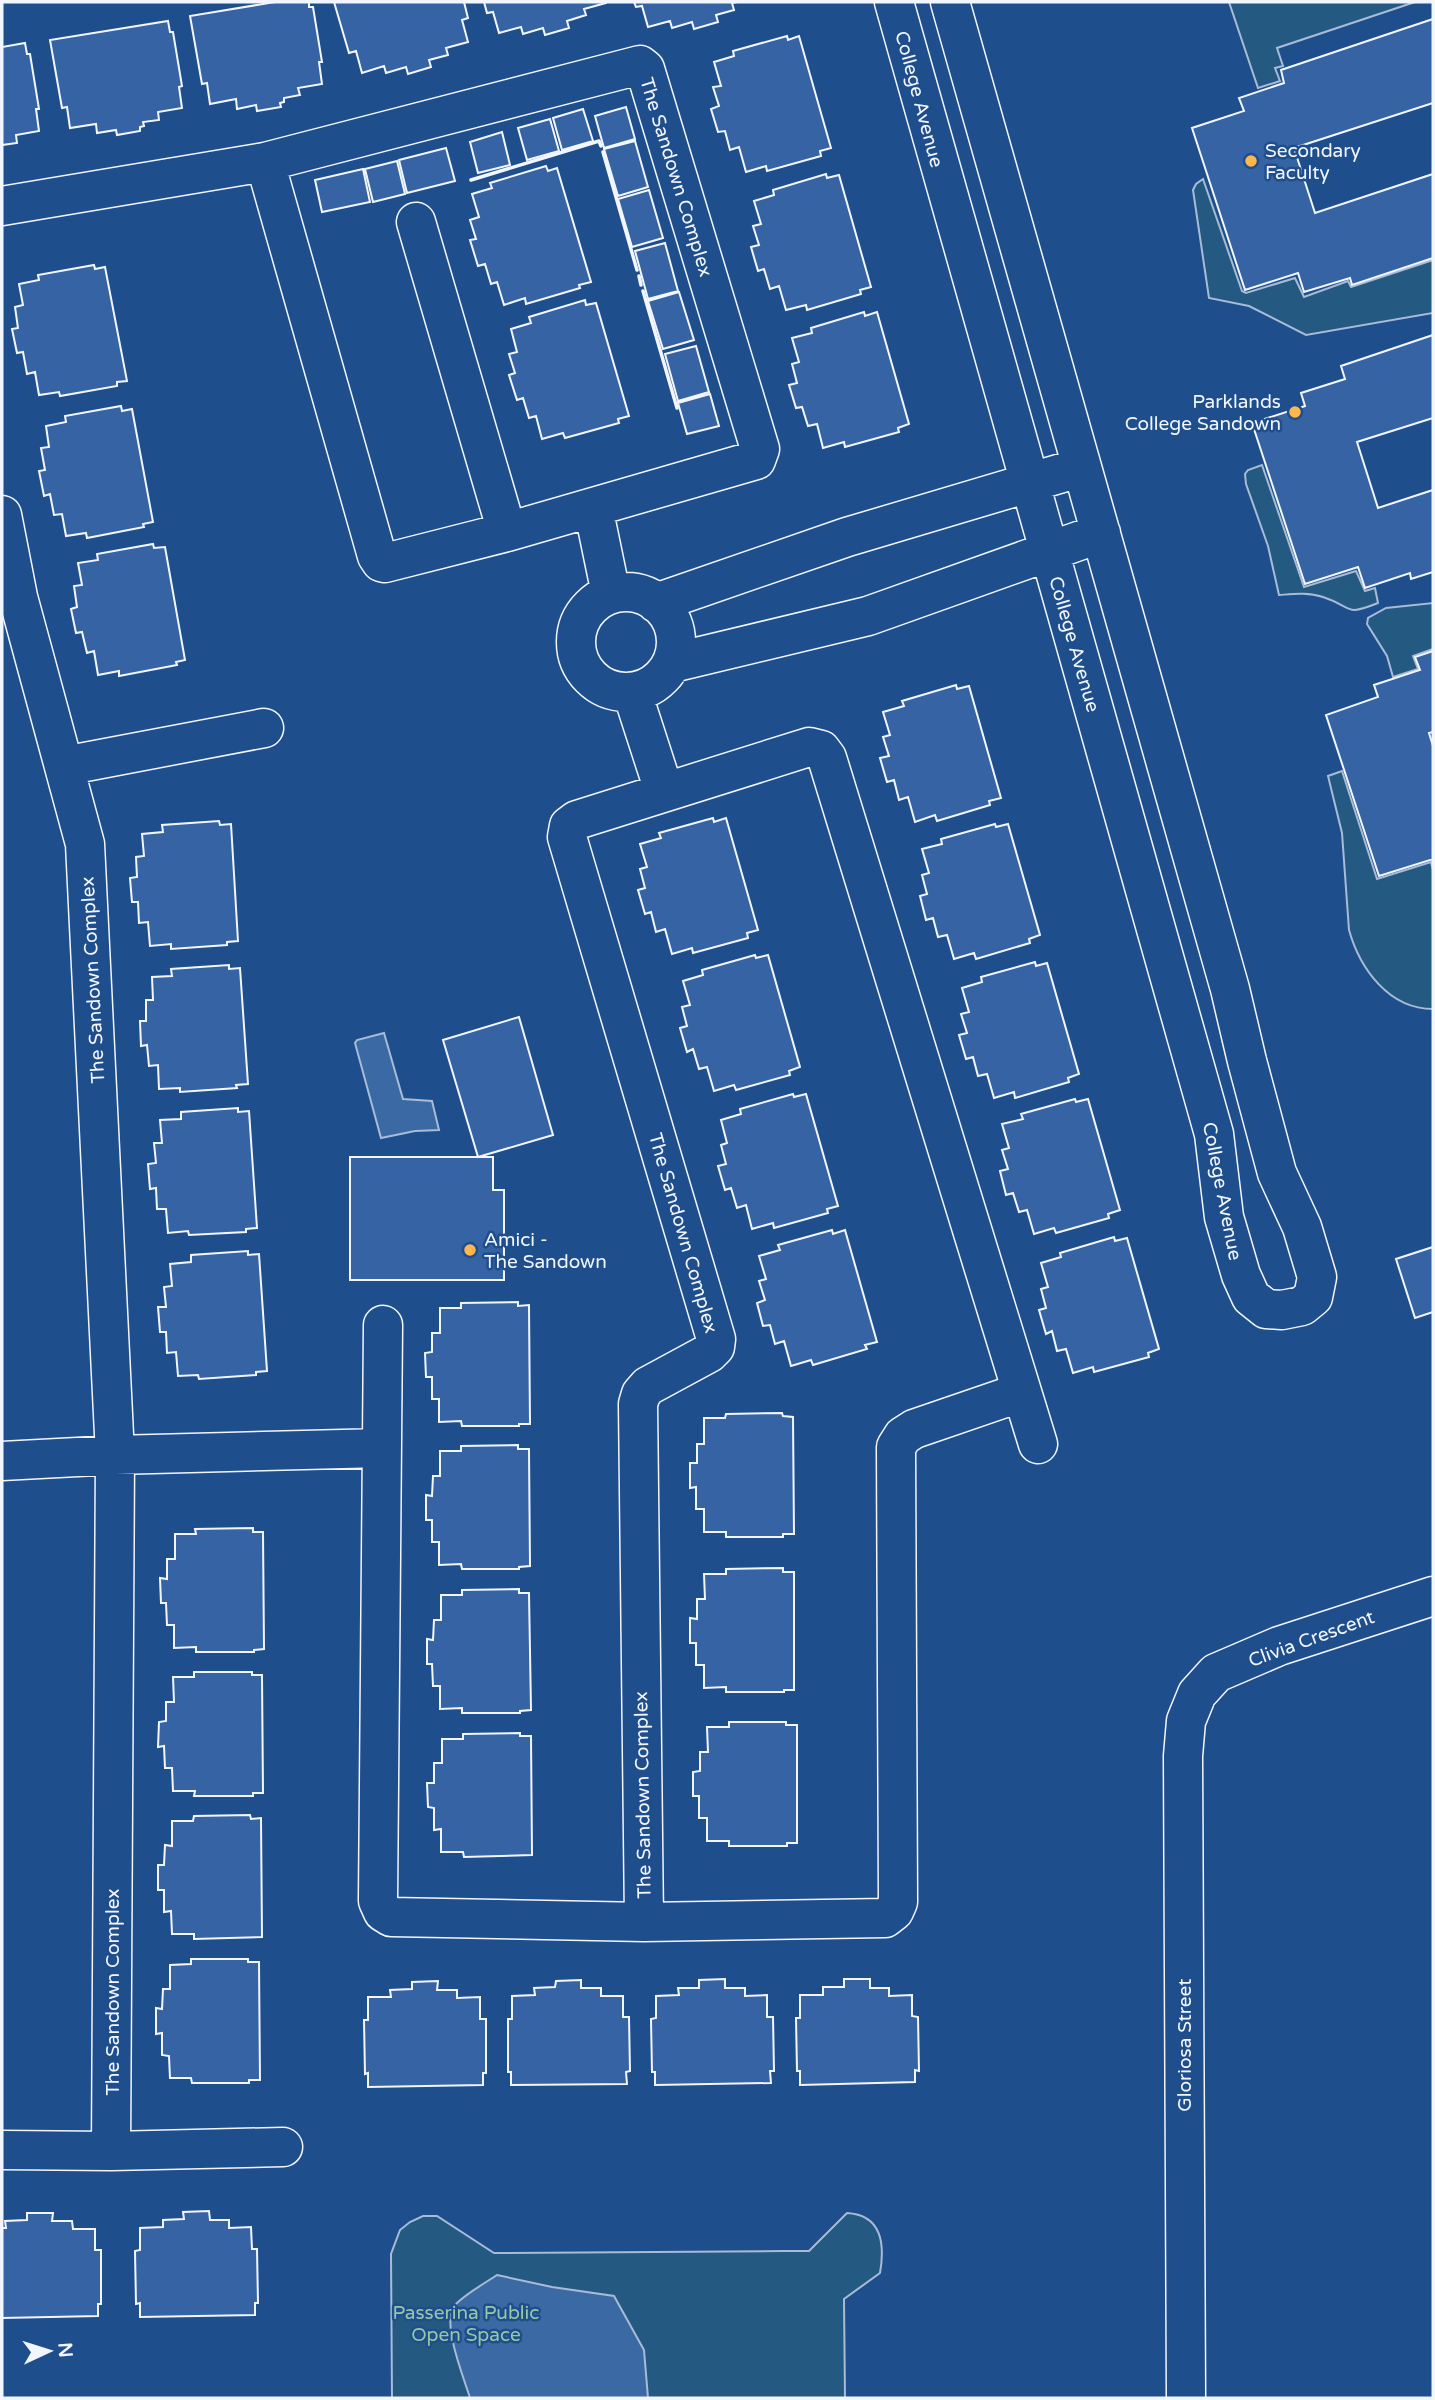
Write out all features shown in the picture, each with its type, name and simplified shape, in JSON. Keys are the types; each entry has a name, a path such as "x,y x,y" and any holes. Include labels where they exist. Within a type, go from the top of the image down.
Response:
{"street":[{"name":"College Avenue","path":"894,2 1214,1134 1224,1217 1241,1275 1251,1297 1266,1309 1282,1310 1302,1306 1313,1297 1317,1277 1302,1227 1277,1173 1230,989 950,2"},
{"name":"The Sandown Complex","path":"2,206 265,162 634,64 640,65 645,69 760,449 759,455 756,460 593,507 381,562 265,162"},
{"path":"416,222 506,531"},
{"path":"656,603 847,537 1082,467"},
{"path":"593,507 611,594"},
{"name":"The Sandown Complex","path":"2,515 18,597 85,844 115,1455 111,2151"},
{"path":"672,663 868,616 1101,533"},
{"path":"611,594 643,595 667,614 674,629 672,663 662,677 648,687 632,692 615,691 599,685 587,674 578,659 578,627 585,613 596,602 611,594"},
{"path":"632,692 664,791"},
{"path":"64,766 264,728"},
{"name":"The Sandown Complex","path":"644,1922 638,1404 641,1394 648,1386 709,1353 715,1348 716,1339 567,837 569,826 577,820 809,747 821,750 827,758 1038,1444"},
{"name":"The Sandown Complex","path":"383,1325 378,1901 383,1912 391,1917 644,1922 885,1918 894,1911 898,1902 896,1447 903,1436 914,1429 1022,1392"},
{"path":"2,1461 115,1455 382,1448"},
{"name":"Clivia Crescent","path":"1197,1694 1216,1673 1279,1646 1433,1596"},
{"name":"Gloriosa Street","path":"1186,2398 1183,1756 1185,1721 1197,1694"},
{"path":"2,2150 111,2151 283,2147"}],"green space":[{"path":"1229,2 1415,2 1277,48 1283,66 1275,68 1280,81 1258,88"},
{"path":"1203,179 1242,291 1246,293 1295,278 1304,297 1348,281 1351,287 1433,260 1433,313 1306,335 1249,306 1209,298 1193,190"},
{"path":"1262,465 1304,587 1356,571 1365,591 1375,588 1378,603 1353,610 1317,595 1279,595 1268,546 1246,484 1245,474 1248,470"},
{"path":"1433,603 1433,649 1413,656 1418,669 1393,677 1387,656 1367,624 1368,618 1386,608"},
{"path":"1342,771 1377,879 1431,862 1433,1009 1417,1007 1390,994 1369,972 1354,945 1349,930 1342,833 1328,776"},
{"name":"Passerina Public Open Space","path":"847,2213 868,2219 874,2225 882,2252 880,2273 844,2299 845,2398 392,2398 391,2254 400,2230 423,2216 437,2216 494,2253 809,2251"}],"shaded area":[{"path":"384,1033 403,1099 432,1101 439,1130 415,1131 381,1138 355,1043 357,1040"},
{"path":"497,2275 614,2296 644,2350 648,2398 470,2398 452,2340 451,2317 453,2308 461,2300"}],"building":[{"path":"275,2 309,2 309,7 313,7 322,62 319,62 322,84 298,88 300,95 284,98 284,102 280,103 281,107 257,111 256,105 237,109 236,99 210,104 207,83 202,84 190,16"},
{"path":"334,2 464,2 468,18 462,20 468,42 446,48 448,55 429,60 431,67 408,74 406,67 386,73 384,66 362,73 356,51 349,53"},
{"path":"484,2 606,3 584,9 586,15 567,21 569,28 545,35 543,28 523,34 521,27 499,33 493,12 487,13"},
{"path":"634,2 737,2 732,3 734,10 716,15 718,22 694,29 692,22 672,28 670,21 648,27 642,6 636,7"},
{"name":"Secondary Faculty","path":"1433,19 1433,103 1294,148 1315,213 1433,174 1433,258 1352,285 1350,278 1304,292 1298,273 1245,290 1192,128 1244,111 1239,98 1284,83 1281,70"},
{"path":"168,21 170,32 173,32 182,86 179,87 182,108 158,112 159,120 143,122 144,126 140,127 140,131 117,135 116,130 97,133 96,124 70,128 67,107 62,108 50,40"},
{"path":"787,36 788,40 799,36 831,148 820,151 821,156 767,171 766,166 746,172 739,147 730,150 725,131 718,132 711,109 719,106 713,87 721,86 714,62 734,56 733,51"},
{"path":"25,43 27,54 30,54 39,109 36,109 39,131 16,135 17,143 2,145 2,47"},
{"path":"626,107 635,139 604,148 595,116"},
{"path":"583,109 593,141 562,150 553,118"},
{"path":"550,119 559,151 527,160 518,128"},
{"path":"502,132 510,165 478,173 470,142"},
{"path":"635,141 648,187 618,196 604,149"},
{"path":"446,148 455,181 407,193 399,160"},
{"path":"397,161 405,194 373,202 365,169"},
{"path":"546,166 548,171 557,168 591,282 579,285 580,288 526,304 525,298 504,305 497,282 491,284 485,264 478,266 470,240 476,239 470,220 479,217 472,194 492,188 490,183"},
{"path":"363,169 370,202 322,212 315,180"},
{"path":"826,174 827,178 839,175 871,287 860,290 861,294 807,310 806,305 786,310 779,286 770,289 764,269 758,271 751,247 759,245 753,226 761,224 754,201 774,195 773,190"},
{"path":"649,190 663,238 632,247 618,199"},
{"path":"665,243 678,291 648,299 635,251"},
{"path":"94,265 95,269 105,267 127,381 117,382 117,386 60,396 59,392 39,395 35,372 27,374 23,352 17,353 12,329 18,328 15,307 23,305 19,284 39,280 38,275"},
{"path":"679,292 694,340 663,349 648,301"},
{"path":"585,300 586,305 596,303 629,416 618,419 619,423 565,438 563,433 542,439 536,416 529,418 523,398 517,400 509,375 515,373 509,354 517,352 511,329 531,323 529,317"},
{"path":"864,312 865,316 877,312 909,424 898,428 899,432 845,447 844,442 823,448 817,424 808,426 802,407 796,408 789,385 797,383 792,364 799,362 792,338 812,333 811,328"},
{"path":"1433,335 1433,418 1357,442 1378,508 1433,490 1433,572 1411,579 1410,573 1365,588 1358,567 1305,584 1252,423 1305,406 1301,393 1345,379 1341,366"},
{"path":"696,346 709,392 678,401 665,354"},
{"path":"710,394 719,426 687,434 678,403"},
{"path":"121,406 122,411 132,409 153,522 143,524 144,527 87,538 86,533 66,536 62,514 54,515 50,494 44,496 39,471 45,470 41,448 49,447 46,426 66,422 65,416"},
{"path":"153,544 154,548 165,547 185,660 176,662 177,665 119,676 119,671 98,675 94,651 87,653 82,632 76,633 71,609 77,607 74,586 82,585 78,563 98,560 97,554"},
{"path":"1433,651 1433,732 1429,733 1433,746 1433,859 1379,876 1326,715 1378,697 1374,685 1420,670 1415,657"},
{"path":"956,685 957,689 969,686 1001,798 989,801 990,805 937,821 935,815 915,822 908,797 899,800 894,780 887,782 880,758 889,756 883,737 890,735 883,712 904,706 902,701"},
{"path":"713,818 714,822 726,818 758,930 747,933 748,938 693,953 692,948 672,954 665,929 656,932 651,912 645,914 638,890 645,888 640,869 647,867 640,844 661,838 659,833"},
{"path":"219,821 220,825 231,824 238,941 227,942 227,945 171,949 171,944 150,946 148,922 139,923 138,902 132,902 130,878 137,877 136,857 144,856 142,834 163,832 162,825"},
{"path":"995,824 996,827 1008,824 1040,935 1029,939 1030,943 976,959 974,953 954,959 947,935 938,937 933,918 926,920 920,896 927,894 922,875 929,873 922,849 942,844 941,839"},
{"path":"755,955 756,958 768,955 800,1067 789,1071 790,1075 736,1090 734,1085 714,1091 707,1067 699,1069 693,1049 687,1052 680,1028 687,1026 682,1007 690,1005 683,981 703,975 702,970"},
{"path":"1035,962 1036,966 1047,963 1079,1074 1068,1078 1069,1082 1015,1098 1014,1092 994,1098 987,1074 978,1076 973,1057 966,1059 959,1035 967,1033 961,1014 969,1012 962,988 982,982 981,977"},
{"path":"229,965 229,969 240,968 248,1084 236,1085 237,1088 180,1092 180,1088 159,1089 158,1065 149,1066 147,1045 141,1046 140,1021 146,1021 146,1000 153,1000 152,977 172,976 171,969"},
{"path":"519,1017 553,1135 478,1157 443,1040"},
{"path":"793,1094 794,1097 806,1094 838,1206 827,1209 828,1213 774,1228 773,1223 752,1229 746,1205 737,1208 731,1188 725,1190 718,1166 726,1164 721,1145 727,1143 721,1120 741,1114 740,1109"},
{"path":"1075,1099 1076,1102 1088,1099 1120,1210 1108,1214 1109,1218 1056,1233 1054,1228 1034,1234 1027,1210 1019,1212 1013,1193 1006,1195 1000,1171 1008,1169 1002,1150 1009,1148 1002,1124 1023,1119 1021,1114"},
{"path":"238,1108 238,1112 249,1111 257,1228 246,1229 246,1232 189,1235 188,1231 168,1233 166,1209 157,1209 156,1188 150,1189 148,1164 156,1163 154,1143 162,1143 160,1120 181,1119 181,1112"},
{"path":"350,1157 493,1157 493,1190 504,1190 504,1280 350,1280"},
{"path":"832,1230 833,1234 845,1230 877,1342 865,1345 867,1349 813,1365 811,1360 791,1366 784,1341 775,1344 770,1325 763,1326 757,1303 765,1300 759,1281 766,1279 759,1256 780,1250 778,1245"},
{"path":"1114,1237 1115,1241 1127,1238 1159,1349 1148,1353 1149,1357 1094,1372 1093,1367 1073,1373 1066,1349 1057,1351 1052,1331 1046,1334 1039,1310 1046,1308 1041,1289 1048,1287 1041,1263 1061,1257 1060,1253"},
{"path":"1433,1247 1433,1312 1415,1318 1396,1259"},
{"path":"248,1251 248,1255 259,1254 267,1371 256,1372 256,1375 199,1379 198,1375 178,1376 176,1352 167,1353 166,1332 160,1332 158,1307 166,1307 164,1287 172,1286 170,1264 191,1262 191,1255"},
{"path":"518,1302 518,1306 529,1305 530,1424 462,1426 461,1421 439,1422 439,1399 432,1399 432,1377 426,1377 425,1353 432,1352 432,1333 440,1333 440,1308 461,1308 461,1303"},
{"path":"782,1413 783,1416 793,1417 794,1534 783,1534 783,1537 726,1537 726,1532 704,1532 704,1509 696,1509 696,1487 690,1488 690,1463 697,1463 697,1444 704,1444 704,1418 725,1418 726,1414"},
{"path":"518,1445 518,1449 529,1449 530,1566 519,1569 462,1569 461,1564 439,1565 439,1542 432,1542 432,1520 426,1520 426,1495 432,1496 433,1476 440,1476 440,1451 461,1451 461,1446"},
{"path":"253,1528 253,1532 263,1532 264,1649 254,1652 196,1652 196,1647 174,1648 174,1625 167,1625 166,1603 161,1603 160,1578 167,1579 167,1559 175,1559 175,1534 196,1534 195,1529"},
{"path":"783,1568 783,1572 794,1572 794,1690 726,1692 726,1687 704,1688 704,1665 696,1665 696,1643 690,1643 690,1618 697,1619 697,1599 705,1599 704,1574 726,1574 726,1569"},
{"path":"519,1589 519,1593 529,1593 531,1710 520,1713 462,1713 462,1708 440,1709 440,1686 433,1686 432,1664 427,1664 427,1639 433,1640 434,1620 441,1620 441,1595 462,1595 462,1590"},
{"path":"194,1672 252,1672 252,1675 262,1675 263,1793 253,1793 253,1796 194,1796 195,1791 173,1791 172,1768 165,1768 164,1746 158,1747 159,1722 166,1721 166,1702 174,1702 173,1677 194,1677"},
{"path":"729,1722 786,1722 786,1725 797,1725 797,1843 787,1843 787,1846 729,1846 729,1841 707,1841 707,1818 699,1818 699,1796 693,1796 693,1772 700,1771 700,1752 708,1752 707,1727 729,1727"},
{"path":"520,1733 520,1736 531,1736 532,1855 464,1857 463,1852 441,1852 441,1829 434,1830 434,1808 428,1807 427,1783 434,1783 434,1763 442,1763 442,1739 463,1739 463,1734"},
{"path":"250,1815 251,1819 261,1818 262,1937 194,1939 194,1934 172,1934 171,1911 164,1912 164,1890 158,1890 158,1865 164,1865 165,1845 172,1846 172,1821 193,1821 194,1816"},
{"path":"191,1959 248,1959 248,1962 259,1962 260,2080 249,2080 249,2083 192,2083 191,2078 170,2078 169,2056 162,2055 162,2033 156,2034 156,2008 162,2009 163,1989 170,1989 170,1965 191,1964"},
{"path":"725,1979 725,1988 745,1988 745,1996 767,1995 767,2017 773,2017 774,2071 770,2071 771,2083 655,2085 655,2072 652,2072 651,2019 656,2018 656,1996 679,1995 678,1988 699,1988 699,1980"},
{"path":"844,1979 870,1979 870,1988 889,1988 889,1996 912,1995 912,2016 918,2017 919,2071 915,2070 915,2082 800,2085 800,2071 797,2071 796,2018 800,2018 800,1995 823,1995 823,1987 844,1987"},
{"path":"581,1980 581,1988 601,1988 601,1996 623,1996 623,2017 629,2017 630,2071 626,2072 627,2084 511,2085 511,2072 508,2072 508,2019 512,2019 512,1996 535,1995 534,1988 555,1987 556,1981"},
{"path":"438,1981 437,1990 457,1990 457,1998 480,1997 480,2019 486,2019 486,2073 483,2073 483,2085 368,2087 368,2073 365,2074 364,2020 368,2020 368,1997 391,1997 390,1990 412,1989 412,1982"},
{"path":"209,2211 210,2220 229,2220 229,2228 251,2227 252,2249 257,2249 258,2303 255,2303 255,2315 140,2317 140,2303 136,2304 135,2251 140,2250 140,2228 163,2227 163,2220 184,2219 183,2212"},
{"path":"27,2213 53,2213 52,2221 72,2221 73,2229 95,2229 95,2250 101,2250 101,2304 98,2304 98,2316 2,2318 2,2228 6,2228 5,2221 27,2220"}],"wall":[{"path":"471,180 599,141 601,146"},
{"path":"603,152 637,270"},
{"path":"639,276 641,285"},
{"path":"643,291 677,408"}],"place":[{"name":"Secondary Faculty","path":"1251,161"},
{"name":"Parklands College Sandown","path":"1295,412"},
{"name":"Amici - The Sandown","path":"470,1250"}]}
